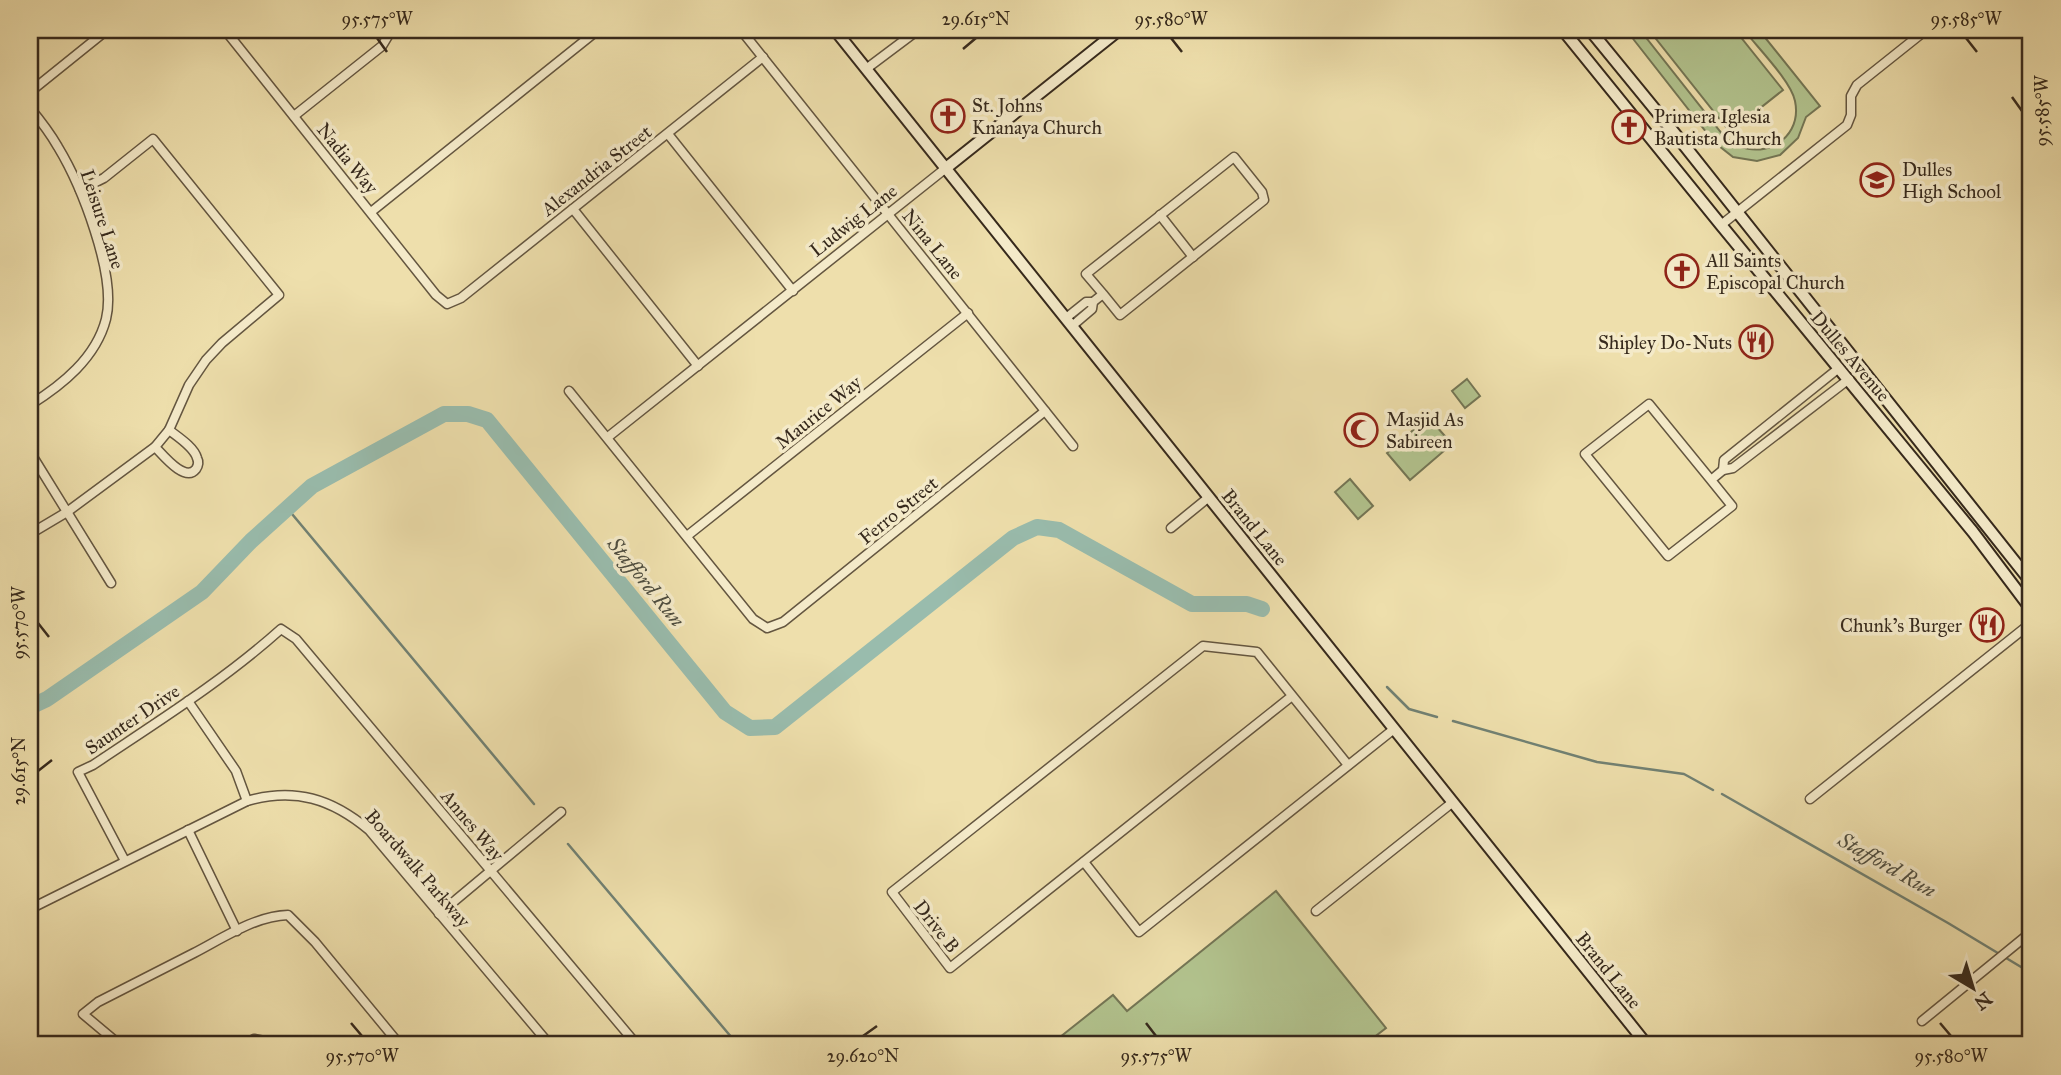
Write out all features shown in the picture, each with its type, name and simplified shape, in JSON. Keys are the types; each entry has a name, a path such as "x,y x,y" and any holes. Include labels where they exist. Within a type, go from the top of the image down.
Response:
{"street":[{"path":"30,92 107,30"},
{"name":"Nadia Way","path":"225,30 436,295 447,304"},
{"path":"371,212 598,30"},
{"name":"Nina Lane","path":"741,30 1073,446"},
{"name":"Brand Lane","path":"835,30 1647,1045"},
{"path":"866,69 918,30"},
{"name":"Ludwig Lane","path":"608,438 1119,30"},
{"name":"Dulles Avenue","path":"1563,30 1849,379 2031,609"},
{"name":"Dulles Avenue","path":"1590,30 2031,582"},
{"path":"1721,225 1847,125 1851,115 1851,96 1857,85 1926,30"},
{"path":"294,116 382,46 386,33"},
{"name":"Alexandria Street","path":"447,304 461,298 763,57"},
{"name":"Leisure Lane","path":"30,108 58,147 80,190 107,277 106,319 87,356 68,378 30,405"},
{"path":"668,134 793,290"},
{"path":"30,534 66,512 155,447 169,430 189,386 206,360 279,295 153,139 104,178 80,190"},
{"path":"1234,157 1262,192 1264,200 1193,257 1120,315 1086,274 1234,157"},
{"path":"573,209 698,366"},
{"path":"1160,215 1193,257"},
{"path":"1069,322 1086,302 1093,302 1103,294"},
{"name":"Maurice Way","path":"687,536 968,313"},
{"path":"1723,470 1724,460 1839,368"},
{"path":"1711,480 1723,470 1733,468 1849,379"},
{"path":"569,391 687,536"},
{"path":"1649,404 1711,480 1732,506 1668,556 1585,454 1649,404"},
{"name":"Ferro Street","path":"687,536 753,619 766,628 783,622 1045,411"},
{"path":"155,447 182,472 194,472 198,459 193,451 169,430"},
{"path":"30,452 111,583"},
{"path":"1171,528 1209,498"},
{"path":"1810,799 2031,623"},
{"name":"Saunter Drive","path":"125,861 78,772 93,765 244,661 281,629"},
{"name":"Annes Way","path":"281,629 296,639 637,1045"},
{"name":"Drive B","path":"1203,646 1257,652 1292,696 950,968 892,892 1203,646"},
{"path":"1292,696 1348,765"},
{"path":"187,701 236,771 247,801"},
{"path":"1084,862 1139,932 1394,729"},
{"name":"Boardwalk Parkway","path":"31,908 247,801 263,796 311,798 332,805 369,830 549,1045"},
{"path":"1316,911 1452,802"},
{"path":"439,914 561,813"},
{"path":"188,830 237,931"},
{"path":"120,1045 83,1014 98,1002 237,931 261,920 288,915 315,942 400,1045"},
{"path":"1922,1021 2031,932"},
{"path":"246,1045 254,1039 264,1041 266,1045"}],"green space":[{"path":"1627,30 1640,30 1723,135 1735,144 1748,149 1773,146 1784,139 1792,129 1796,116 1795,101 1787,84 1744,30 1759,30 1820,106 1806,117 1798,138 1780,155 1757,161 1733,157 1714,142"},
{"path":"1649,30 1735,30 1783,90 1730,132"},
{"path":"1467,379 1480,396 1465,408 1452,391"},
{"path":"1428,417 1452,444 1410,480 1387,453"},
{"path":"1350,479 1373,506 1358,519 1335,492"},
{"path":"1276,891 1386,1028 1364,1045 1050,1045 1113,995 1127,1011"}],"waterway":[{"name":"Stafford Run","path":"30,707 47,699 202,592 251,541 312,486 444,414 468,414 487,420 725,712 750,728 775,727 1013,538 1037,527 1059,530 1192,604 1247,604 1262,609"},
{"path":"287,508 534,804"},
{"name":"Stafford Run","path":"1387,687 1409,709 1437,717"},
{"name":"Stafford Run","path":"1453,721 1597,762 1684,774 1713,790"},
{"name":"Stafford Run","path":"1722,794 2031,973"},
{"path":"568,844 738,1045"}],"place":[{"name":"St. Johns Knanaya Church","path":"948,116"},
{"name":"Primera Iglesia Bautista Church","path":"1629,127"},
{"name":"Dulles High School","path":"1877,180"},
{"name":"All Saints Episcopal Church","path":"1682,271"},
{"name":"Shipley Do-Nuts","path":"1756,342"},
{"name":"Masjid As Sabireen","path":"1361,430"},
{"name":"Chunk's Burger","path":"1987,625"}]}
